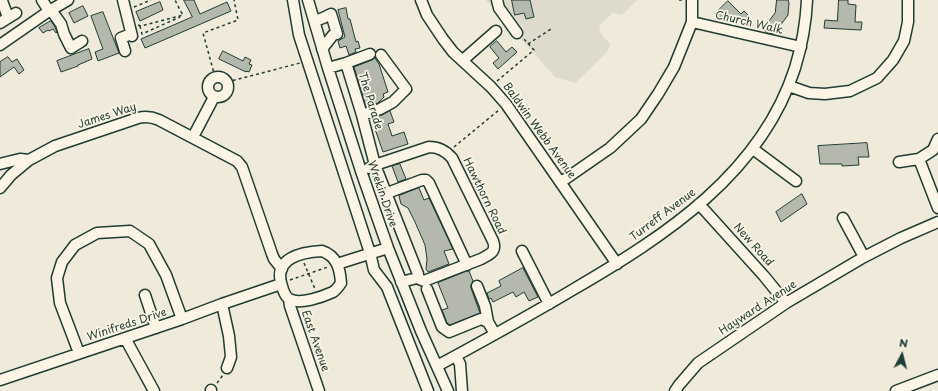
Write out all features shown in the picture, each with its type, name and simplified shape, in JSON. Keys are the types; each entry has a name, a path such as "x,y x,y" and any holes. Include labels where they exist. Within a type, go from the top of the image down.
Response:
{"street":[{"path":"42,0 61,24 71,48 82,41"},
{"path":"0,45 68,0"},
{"path":"293,0 299,35 374,270 387,287 428,391"},
{"name":"Wrekin Drive","path":"308,0 361,171 388,248 421,331 448,391"},
{"name":"Baldwin Webb Avenue","path":"421,0 427,15 453,52 491,86 506,104 617,264"},
{"path":"497,0 499,8 518,32"},
{"path":"561,182 610,148 641,119 674,68 692,22 692,0"},
{"name":"Turreff Avenue","path":"437,366 549,304 617,264 658,237 700,204 728,178 753,149 774,117 789,86 801,47 807,0"},
{"path":"789,86 809,93 825,94 850,92 877,78 893,60 904,41 908,22 908,0"},
{"path":"2,1 8,17"},
{"path":"125,51 121,38 130,31 127,5"},
{"path":"315,21 331,14 337,34 333,36 322,49"},
{"name":"Church Walk","path":"692,22 801,47"},
{"path":"463,60 496,31"},
{"path":"346,63 370,54"},
{"path":"362,115 380,109 393,102 406,88 381,55"},
{"name":"The Parade","path":"328,68 346,63 375,165 418,274 417,278"},
{"path":"216,77 222,78 228,82 229,88 226,94 220,97 214,97 210,93 208,87 210,81 216,77"},
{"path":"193,137 214,97"},
{"name":"James Way","path":"0,188 11,175 28,160 55,146 144,116 151,117 193,137 237,161 242,167 274,259 282,269"},
{"path":"899,162 919,159 933,150 938,139"},
{"name":"Hawthorn Road","path":"375,165 429,147 440,148 448,153 456,165 495,246 494,251 481,260 424,281 417,278 401,282"},
{"path":"753,149 796,182"},
{"name":"James Way","path":"0,164 20,159 28,160"},
{"path":"919,159 938,208"},
{"path":"361,171 375,165"},
{"path":"387,193 422,180 429,182 467,265"},
{"name":"New Road","path":"700,204 786,303"},
{"path":"843,218 864,257"},
{"name":"Hayward Avenue","path":"675,391 698,363 786,303 864,257 901,238 938,222"},
{"name":"Winifreds Drive","path":"79,353 60,303 57,278 62,262 75,245 97,233 130,231 149,244 166,275 182,319"},
{"path":"338,264 388,248"},
{"path":"322,251 328,253 338,264 341,283 334,291 302,302 289,299 285,295 281,284 280,273 282,269 284,264 293,257 300,254 322,251"},
{"path":"522,251 549,304"},
{"name":"Winifreds Drive","path":"0,380 156,328 281,284"},
{"path":"477,286 485,306 488,322 495,334"},
{"path":"427,289 442,327 449,332 481,320 488,322"},
{"path":"145,295 156,328"},
{"name":"East Avenue","path":"289,299 290,306 319,391"},
{"path":"222,304 229,336 231,357 227,368"},
{"path":"125,338 154,391"},
{"path":"456,356 460,364 462,391"},
{"path":"896,391 938,374"}],"path":[{"path":"127,5 151,0"},
{"path":"176,0 183,15"},
{"path":"216,77 203,33 238,20 234,0"},
{"path":"130,31 140,26 183,15"},
{"path":"140,26 142,34 183,15"},
{"path":"528,44 551,29"},
{"path":"491,86 534,50 518,32"},
{"path":"228,82 307,61"},
{"path":"448,153 506,104"},
{"path":"300,254 318,297"},
{"path":"281,284 308,273 338,264"},
{"path":"211,391 227,368"}],"shaded area":[{"path":"486,0 637,0 622,15 613,13 599,25 601,34 611,45 606,53 575,83 555,77"}],"building":[{"path":"184,0 194,0 200,14 227,2 231,11 145,48 141,39 192,17"},
{"path":"512,0 530,0 534,17 526,19 524,13 515,15"},
{"path":"777,0 788,0 788,15 774,34 768,33 763,29 775,13"},
{"path":"839,0 848,0 848,4 856,5 855,22 862,22 861,30 824,28 825,20 837,21"},
{"path":"728,1 741,14 744,11 749,16 743,22 738,17 734,21 728,16 725,19 722,16 719,18 715,14"},
{"path":"160,2 163,10 140,21 136,12"},
{"path":"83,6 88,16 74,23 69,13"},
{"path":"346,8 356,42 358,41 360,48 355,49 356,52 349,55 346,46 340,48 338,41 345,37 338,10"},
{"path":"103,12 119,53 98,61 95,52 103,49 91,16"},
{"path":"51,21 57,32 56,33 53,29 43,33 39,28"},
{"path":"497,41 506,52 512,47 517,52 498,69 493,63 499,58 490,47"},
{"path":"89,49 92,59 61,72 57,61"},
{"path":"223,51 243,61 245,57 251,60 249,64 252,65 249,72 219,59"},
{"path":"8,57 12,62 17,59 24,70 19,74 14,67 0,77 0,62"},
{"path":"375,58 379,64 388,92 383,94 384,97 378,103 366,107 354,67"},
{"path":"390,111 394,122 388,124 392,136 404,132 408,144 383,152 373,118"},
{"path":"867,143 869,157 858,157 859,165 842,166 842,164 820,164 818,146"},
{"path":"400,164 406,179 398,182 392,166"},
{"path":"419,188 424,200 429,198 453,249 444,251 449,264 428,272 426,269 427,259 425,245 408,208 401,204 399,196"},
{"path":"802,194 807,204 781,222 776,212"},
{"path":"523,268 538,297 529,301 524,292 516,297 513,292 493,302 491,298 489,299 487,293 501,286 499,281"},
{"path":"469,271 473,281 471,288 480,313 450,325 447,323 442,310 448,308 438,283"}]}
